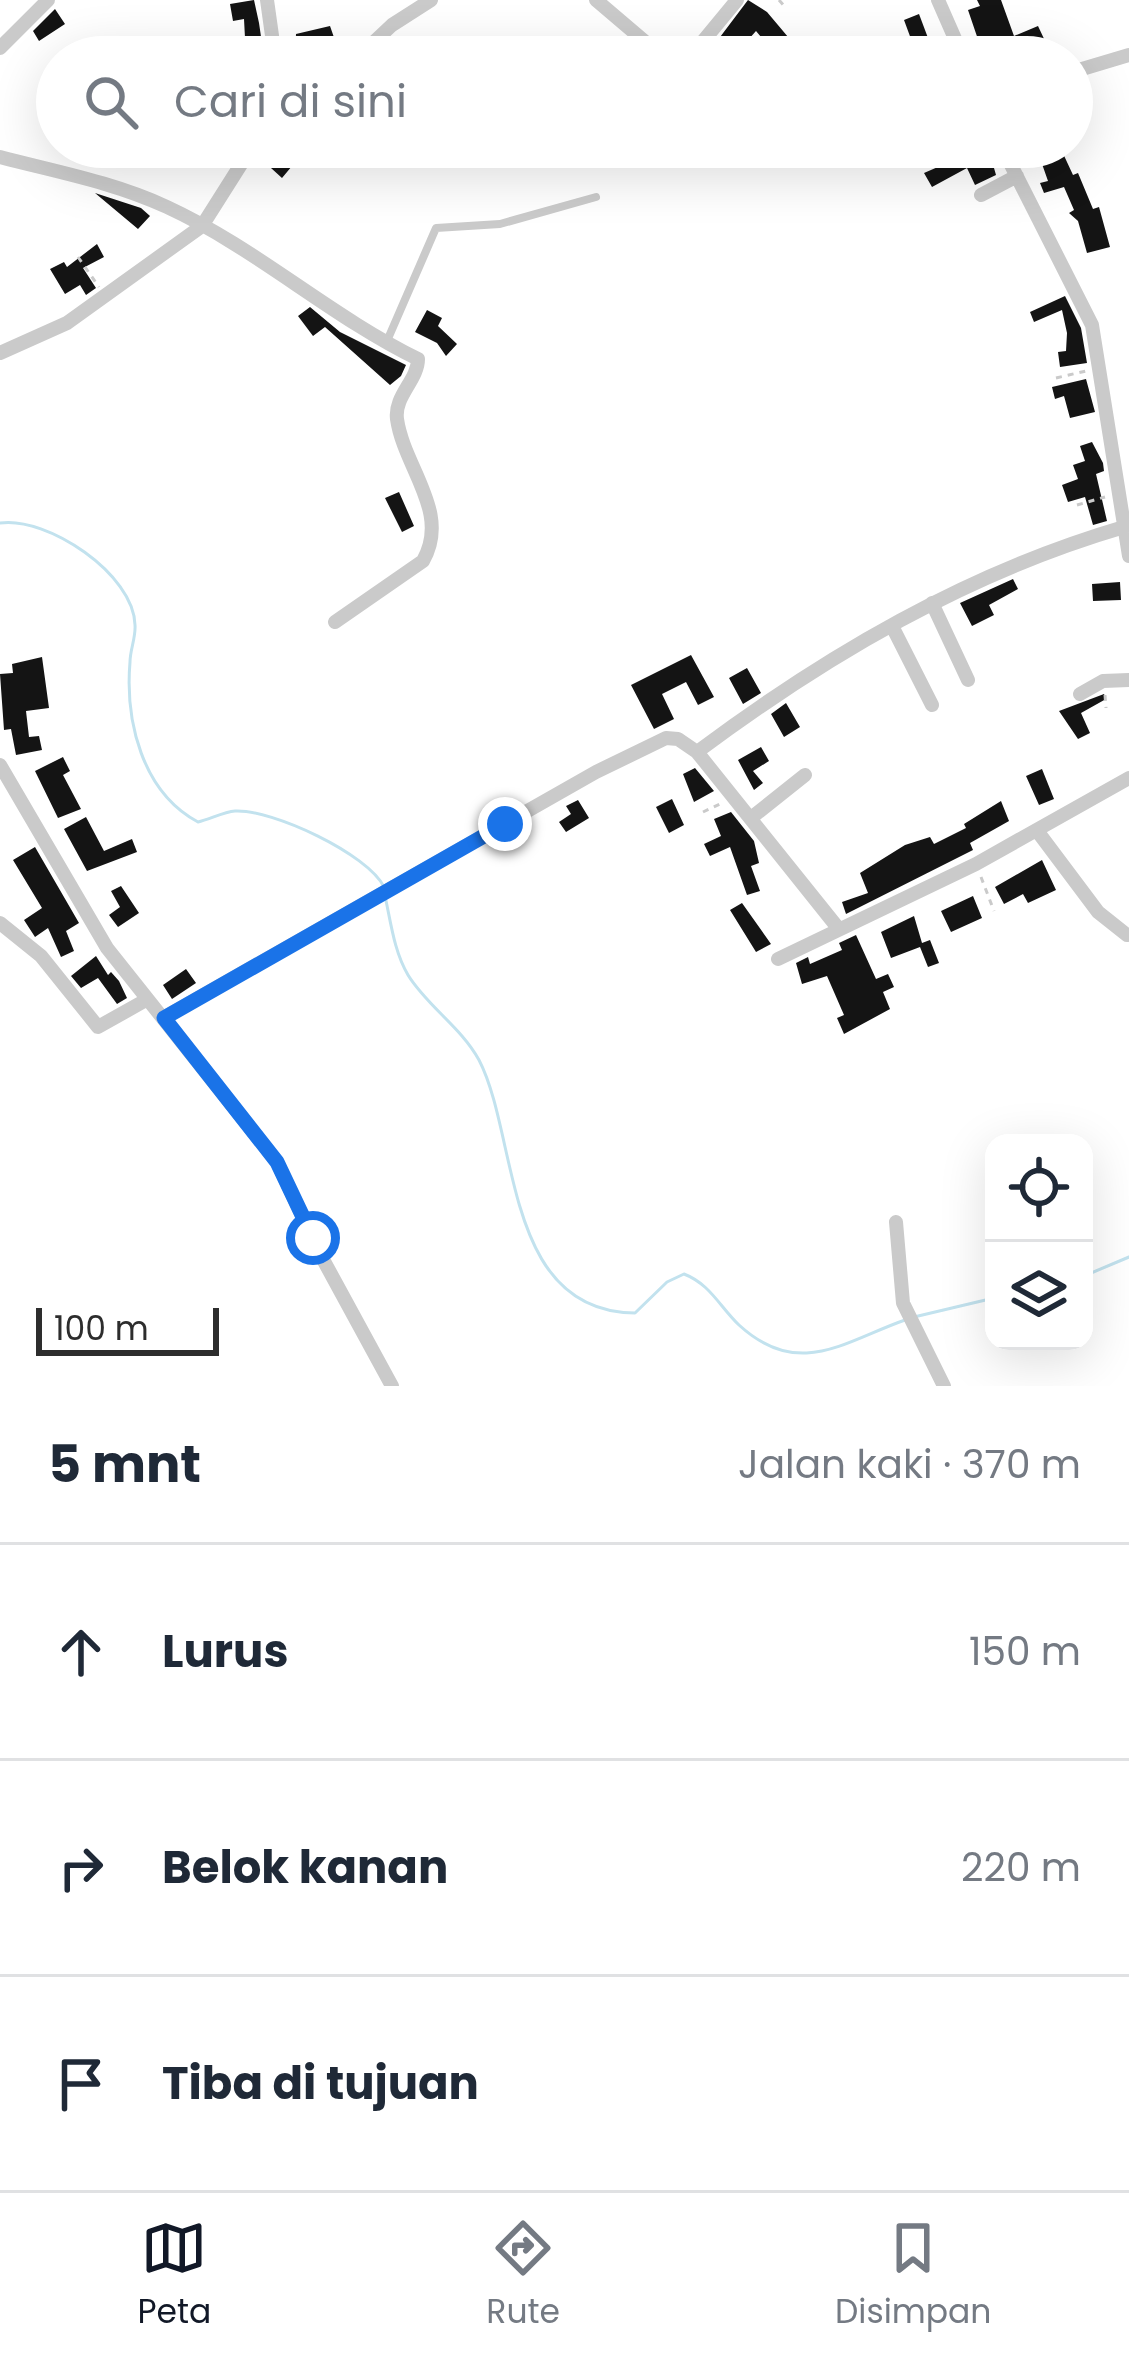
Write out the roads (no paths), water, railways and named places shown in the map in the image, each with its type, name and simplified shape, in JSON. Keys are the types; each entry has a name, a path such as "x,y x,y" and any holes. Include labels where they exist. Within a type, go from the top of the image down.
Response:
{"street":[{"path":"0,48 48,0"},
{"path":"267,0 272,36"},
{"path":"380,36 430,0"},
{"path":"596,0 638,36"},
{"path":"707,36 737,0"},
{"path":"939,0 954,36"},
{"path":"1093,66 1129,55"},
{"path":"0,157 36,165"},
{"path":"47,168 99,180 202,226 348,322 418,359 398,422 433,519 430,548 423,562 335,622"},
{"path":"0,353 46,336 202,226 239,168"},
{"path":"1013,168 1085,307 1100,368 1129,556"},
{"path":"981,195 1017,176"},
{"path":"697,752 833,657 932,603 1071,543 1124,527"},
{"path":"932,603 968,680"},
{"path":"892,626 932,705"},
{"path":"1080,694 1103,681 1129,680"},
{"path":"164,1018 371,896 666,738 678,739 697,752 838,928"},
{"path":"0,765 83,910 146,1000 277,1162 319,1252 392,1386"},
{"path":"752,818 805,775"},
{"path":"778,959 976,864 1129,778"},
{"path":"1037,832 1098,912 1126,935"},
{"path":"0,922 41,956 98,1028 146,1000"},
{"path":"896,1222 903,1303 944,1386"}],"lane":[{"path":"387,340 436,228 453,223 500,224 596,197"}],"waterway":[{"path":"0,523 19,523 63,539 85,552 120,587 135,625 129,685 135,731 151,774 179,809 198,822 235,811 294,825 359,861 384,887"},
{"path":"385,896 396,947 408,975 479,1060 492,1093 522,1215 538,1253 561,1284 592,1305 635,1313 667,1282 684,1274 701,1284 761,1341 802,1353 842,1345 905,1320"},
{"path":"1093,1272 1129,1257"},
{"path":"914,1317 985,1300"}]}
